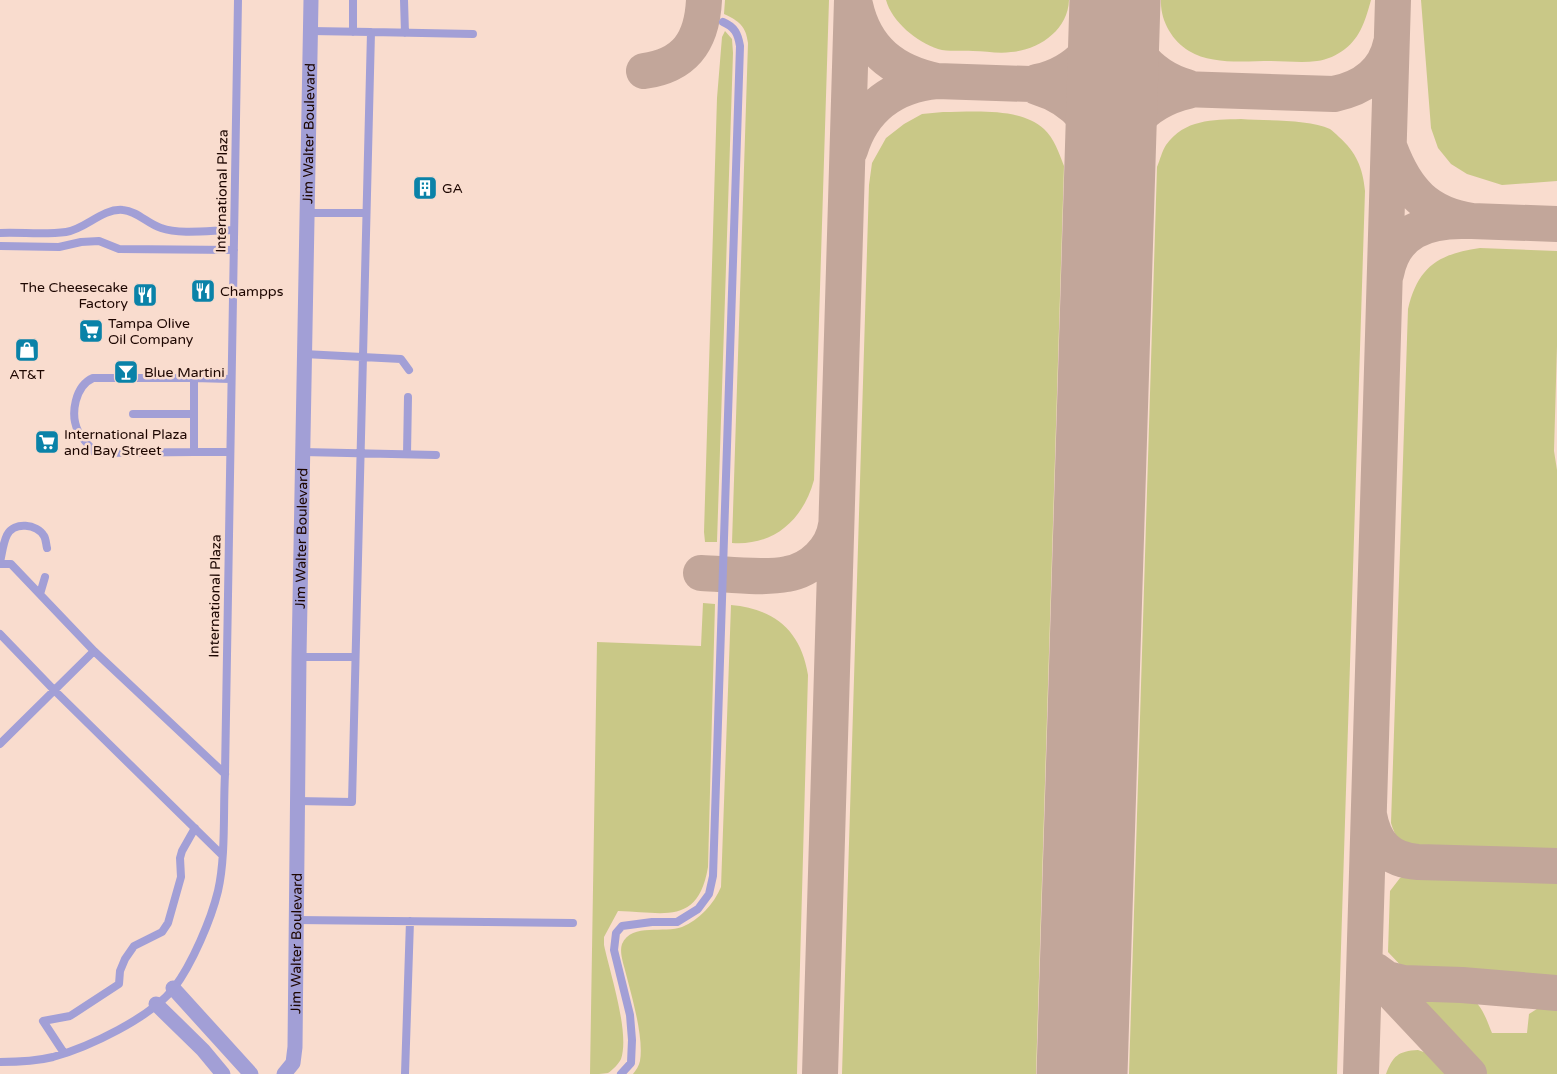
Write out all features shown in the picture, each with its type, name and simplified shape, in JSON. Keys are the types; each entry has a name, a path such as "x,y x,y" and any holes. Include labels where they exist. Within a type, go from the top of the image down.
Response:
{"street":[{"name":"Jim Walter Boulevard","path":"284,1074 293,1063 295,1047 299,657 312,0"},
{"path":"173,988 251,1074"},
{"path":"156,1004 203,1050 223,1074"}],"lane":[{"name":"International Plaza","path":"0,1062 52,1057 64,1053 126,1026 156,1004 173,988 193,956 218,892 222,868 225,774 230,378 238,0"},
{"path":"353,0 354,32"},
{"path":"404,0 405,33"},
{"path":"621,1074 631,1063 632,1040 630,1015 614,950 616,933 622,926 652,922 677,922 698,909 709,894 713,876 740,46 739,36 735,30 723,22"},
{"path":"311,31 473,34"},
{"path":"297,800 352,802 371,32"},
{"path":"0,233 66,232 82,227 108,213 122,210 134,213 147,222 167,229 197,231 234,230"},
{"path":"307,213 366,213"},
{"path":"0,246 59,247 99,241 119,249 234,250"},
{"path":"304,354 401,359 408,370"},
{"path":"229,452 95,453 78,432 74,419 78,395 88,380 93,378 230,378"},
{"path":"194,378 194,452"},
{"path":"407,454 408,397"},
{"path":"133,414 194,414"},
{"path":"303,452 436,455"},
{"path":"47,548 46,537 38,529 29,525 14,528 8,534 0,563 11,564 94,651 225,774"},
{"path":"40,594 46,576"},
{"path":"0,634 54,690 222,855"},
{"path":"0,744 94,651"},
{"path":"299,657 355,657"},
{"path":"64,1053 43,1022 70,1016 119,984 120,971 125,959 134,946 162,932 168,923 181,876 180,858 182,851 195,828"},
{"path":"296,920 573,924"},
{"path":"404,1074 410,921"}],"shaded area":[{"path":"725,0 829,0 814,480 802,507 785,528 774,535 747,543 732,543 748,43 746,32 741,25 724,14"},
{"path":"886,0 1069,0 1063,20 1058,29 1050,36 1032,47 1002,53 946,50 930,46 906,30 894,16"},
{"path":"1161,0 1371,0 1365,20 1351,44 1324,60 1300,62 1218,60 1189,51 1177,42 1168,29 1161,8"},
{"path":"1421,0 1557,0 1557,181 1502,185 1467,174 1451,164 1438,148 1431,128"},
{"path":"725,31 732,39 733,53 717,542 705,542 717,98 722,37"},
{"path":"996,112 1022,117 1034,122 1051,137 1064,166 1036,1074 842,1074 869,185 872,163 886,138 904,124 922,114"},
{"path":"1241,119 1299,122 1330,129 1345,143 1358,161 1365,191 1337,1074 1129,1074 1157,167 1166,145 1173,136 1182,130 1210,121"},
{"path":"1480,248 1557,251 1554,451 1557,470 1557,856 1413,851 1399,840 1391,823 1408,309 1418,283 1432,265 1452,254"},
{"path":"703,603 715,604 708,867 703,886 696,899 687,907 664,913 618,911 604,937 604,945 621,1019 623,1048 621,1059 610,1072 590,1074 597,642 701,646"},
{"path":"731,605 761,611 783,625 799,646 808,675 797,1074 633,1074 640,1061 641,1052 639,1029 622,959 622,944 633,933 675,929 688,924 705,911 721,887"},
{"path":"1414,870 1557,873 1557,980 1450,973 1410,973 1406,971 1388,952 1390,891 1400,878"},
{"path":"1423,994 1467,996 1480,1007 1492,1033 1527,1033 1529,1014 1540,1007 1557,1006 1557,1074 1487,1074 1421,1001 1420,997"},
{"path":"1418,1050 1432,1055 1451,1074 1386,1074 1391,1063 1401,1053"}],"taxiway":[{"path":"644,71 671,63 689,49 700,28 704,0"},
{"path":"820,1074 852,0"},
{"path":"1037,82 1065,72 1088,53 1103,29 1111,0"},
{"path":"1118,0 1124,29 1139,55 1160,75 1187,87"},
{"path":"1361,1074 1393,0"},
{"path":"855,5 866,35 884,56 907,72 937,81"},
{"path":"850,150 863,122 872,110 894,93 921,83 937,81 1334,94 1354,88 1371,78 1384,63 1391,43"},
{"path":"1037,87 1051,92 1076,108 1085,118 1100,143 1106,172 1103,302"},
{"path":"1113,183 1119,150 1125,136 1134,123 1156,103 1188,91"},
{"path":"1390,149 1396,164 1411,188 1420,198 1442,213 1472,221 1557,224"},
{"path":"1386,274 1396,247 1414,231 1438,223 1466,221"},
{"path":"701,573 767,576 796,572 812,563 826,550 836,525"},
{"path":"1369,815 1371,825 1379,842 1391,854 1407,861 1557,866"},
{"path":"1376,971 1387,979 1403,983 1462,985 1557,993"},
{"path":"1376,971 1390,990 1469,1074"},
{"path":"1085,1074 1088,983"}],"runway":[{"path":"1082,1074 1115,0"}],"place":[{"name":"GA","path":"425,188"},
{"name":"Champps","path":"203,291"},
{"name":"The Cheesecake Factory","path":"145,295"},
{"name":"Tampa Olive Oil Company","path":"91,331"},
{"name":"AT&T","path":"27,350"},
{"name":"Blue Martini","path":"126,372"},
{"name":"International Plaza and Bay Street","path":"47,442"}]}
